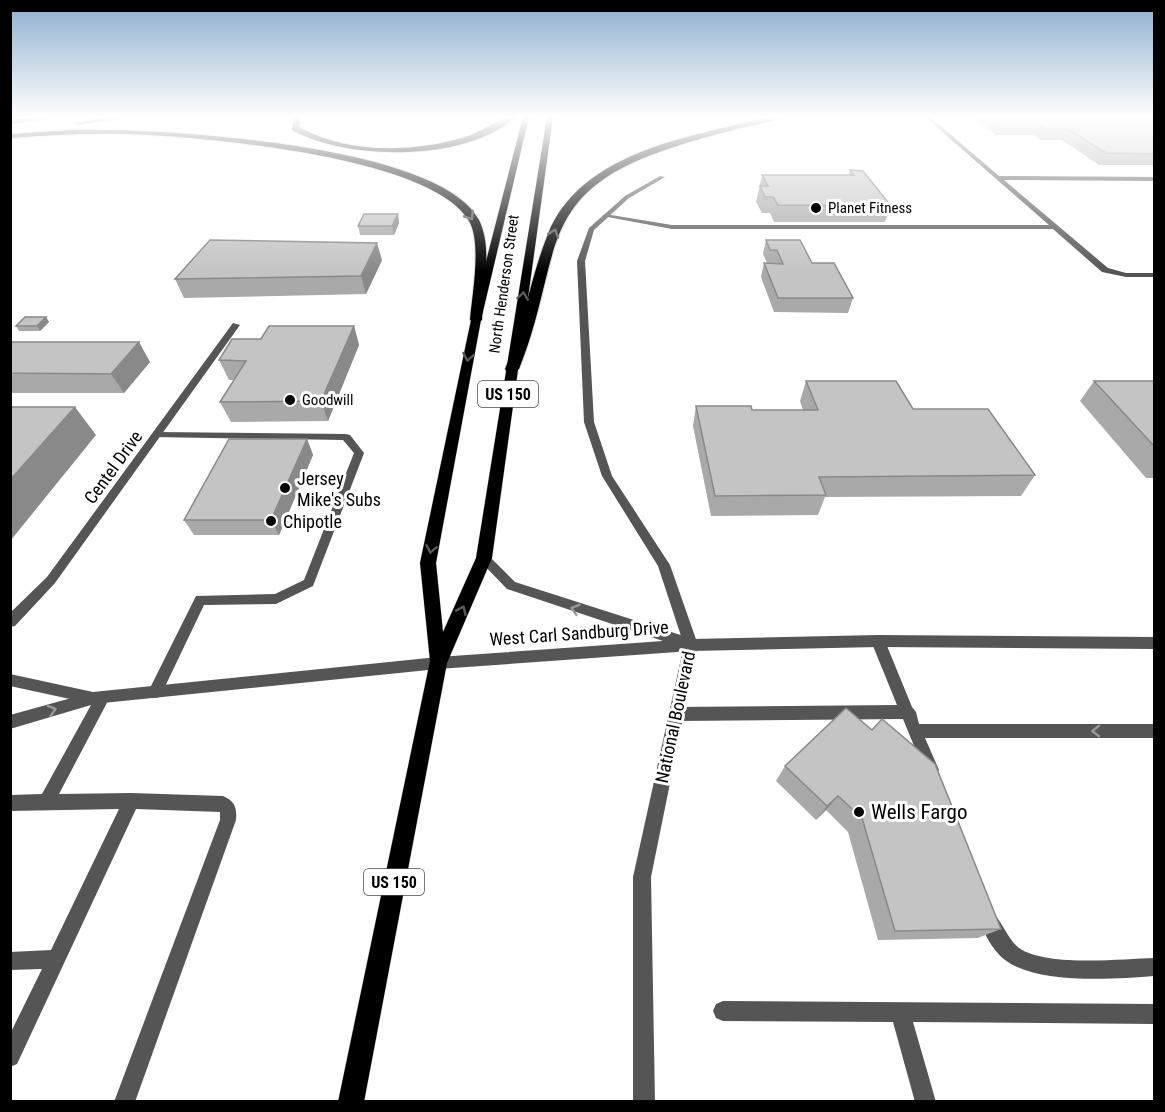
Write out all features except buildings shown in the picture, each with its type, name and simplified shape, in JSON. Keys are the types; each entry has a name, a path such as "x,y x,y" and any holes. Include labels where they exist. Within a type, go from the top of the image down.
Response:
{"highway":[{"path":"387,169 403,172 437,186 458,200 474,219 479,239 476,320"},
{"path":"512,369 531,320 545,259 559,219 583,190 615,169"}],"main road":[{"name":"North Henderson Street","path":"438,663 429,563 476,320 513,169"},
{"name":"North Henderson Street","path":"351,1101 438,663 484,558 542,169"}],"street":[{"path":"987,169 1105,270 1126,275 1155,275"},
{"name":"National Boulevard","path":"644,1101 642,877 691,645 664,565 608,476 589,422 581,261 591,229 627,197 662,177"},
{"path":"998,178 1155,179"},
{"path":"605,216 672,227 1055,227"},
{"name":"Centel Drive","path":"10,622 51,580 236,325"},
{"path":"155,692 200,600 276,599 309,583 359,453 346,437 156,435"},
{"path":"484,558 511,586 691,645"},
{"path":"878,641 938,787"},
{"name":"West Carl Sandburg Drive","path":"10,680 98,697 438,663 691,645 878,641 1155,644"},
{"path":"10,722 98,697"},
{"path":"46,803 98,697"},
{"path":"676,714 909,712"},
{"path":"916,731 1155,731"},
{"path":"10,1057 131,801"},
{"path":"10,804 131,801 223,804 229,810 228,820 124,1101"},
{"path":"980,898 988,921 1003,944 1018,958 1065,968 1155,967"},
{"path":"10,961 57,959"},
{"path":"723,1011 1155,1014"},
{"path":"900,1012 926,1101"}],"place":[{"name":"Planet Fitness","path":"816,208"},
{"name":"Goodwill","path":"290,400"},
{"name":"Jersey Mike's Subs","path":"285,488"},
{"name":"Chipotle","path":"271,521"},
{"name":"Wells Fargo","path":"859,812"}]}
